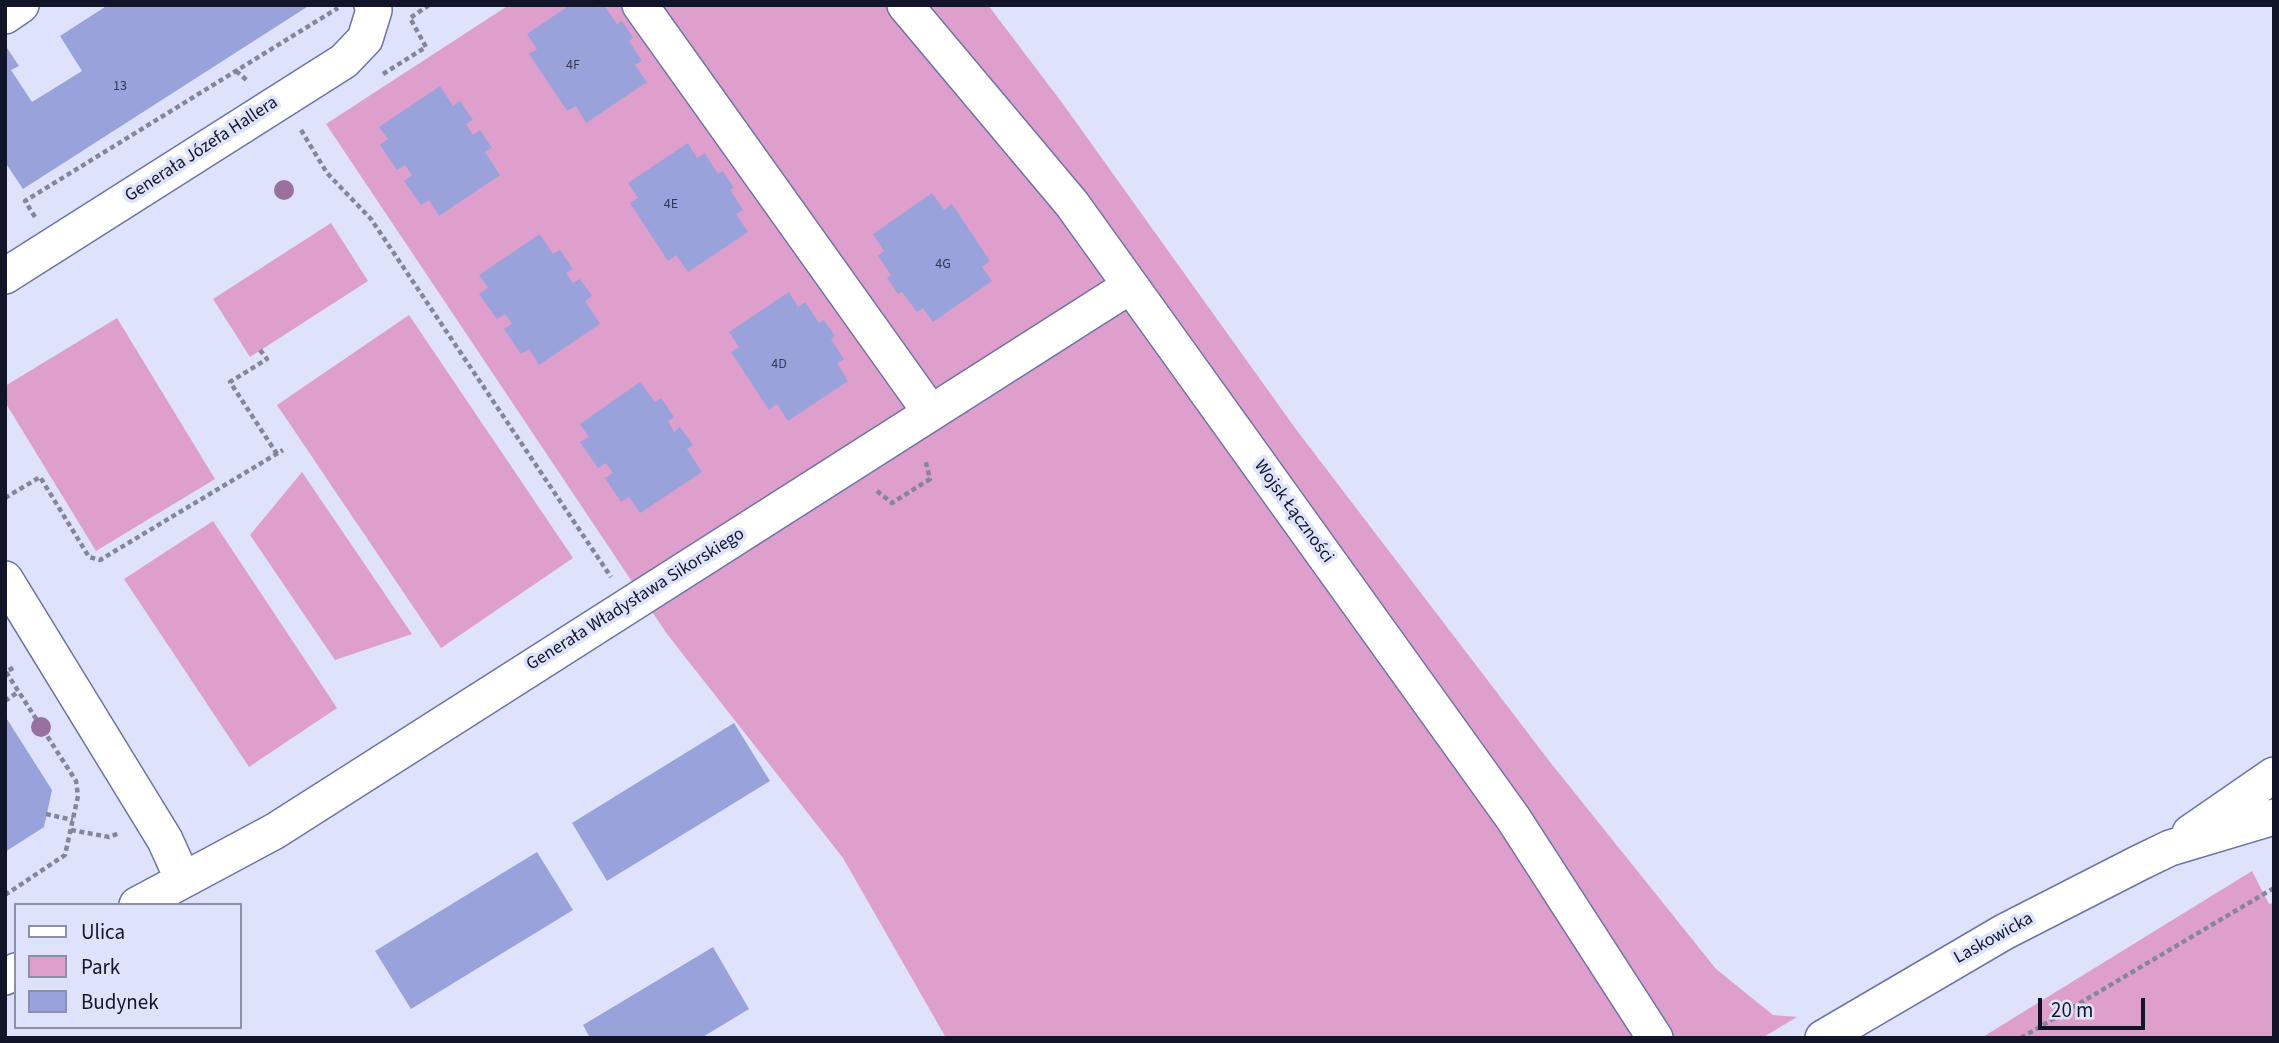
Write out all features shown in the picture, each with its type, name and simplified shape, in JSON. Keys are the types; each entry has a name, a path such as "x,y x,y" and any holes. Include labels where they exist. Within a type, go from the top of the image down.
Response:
{"street":[{"path":"5,16 21,5"},
{"name":"Generała Józefa Hallera","path":"5,276 344,61 365,39 374,10 372,5"},
{"path":"640,5 931,413"},
{"name":"Wojsk Łączności","path":"905,5 1072,204 1513,818 1655,1038"},
{"name":"Generała Władysława Sikorskiego","path":"140,903 275,831 1130,286"},
{"path":"5,579 165,840 183,880"},
{"name":"Laskowicka","path":"2171,848 2274,775"},
{"name":"Laskowicka","path":"1823,1038 2004,932 2171,848 2274,817"}],"path":[{"path":"38,222 25,201 342,5"},
{"path":"305,133 327,173 371,219 617,586"},
{"path":"260,350 267,359 230,383 276,454"},
{"path":"5,498 40,477 89,557 100,560 283,450"},
{"path":"5,895 65,855 78,796 76,781 5,672 17,665"},
{"path":"5,701 18,692"},
{"path":"47,814 73,820"},
{"path":"71,830 109,837 124,831"},
{"path":"2021,1038 2274,888"}],"green space":[{"path":"509,5 988,5 1063,104 1295,428 1550,762 1716,969 1773,1015 1797,1017 1762,1038 946,1038 843,858 667,634 326,124"},
{"path":"331,223 368,281 250,357 213,299"},
{"path":"409,315 573,558 441,648 277,405"},
{"path":"117,318 215,479 96,551 5,402 5,386"},
{"path":"302,472 412,634 335,660 250,535"},
{"path":"213,521 337,708 249,767 124,579"},
{"path":"2252,871 2269,904 2274,903 2274,1038 1981,1038"}],"building":[{"path":"108,5 310,5 23,189 5,162 5,45 19,66 11,70 32,102 82,71 60,36"},
{"path":"570,5 595,5 597,8 604,5 617,24 622,21 633,38 629,41 642,61 635,65 647,82 586,123 576,106 567,111 529,54 537,49 527,34"},
{"path":"440,86 453,106 460,101 473,120 466,124 473,135 480,130 492,148 485,152 500,175 439,216 429,200 421,205 404,181 412,175 405,165 397,170 380,145 388,139 379,127"},
{"path":"688,143 697,158 705,153 718,174 723,171 734,188 730,190 743,210 736,214 748,232 688,272 676,255 668,261 630,203 638,198 628,183"},
{"path":"932,193 944,210 952,204 990,261 982,267 992,281 933,322 923,308 917,312 902,292 898,294 887,278 891,275 878,256 884,251 873,234"},
{"path":"540,234 553,254 560,250 573,269 566,273 573,283 580,279 592,296 585,301 600,324 539,365 529,349 521,354 504,329 512,324 505,314 497,319 479,294 488,288 479,275"},
{"path":"789,292 798,307 805,302 819,323 824,320 835,336 831,339 844,359 837,363 848,381 788,421 777,404 769,410 731,352 739,347 729,332"},
{"path":"640,382 655,402 661,398 674,417 668,421 674,432 680,427 693,445 687,449 702,472 640,513 629,497 621,502 605,478 613,473 606,463 598,468 580,442 589,437 580,424"},
{"path":"5,716 52,790 44,827 5,852"},
{"path":"734,723 770,781 607,881 572,823"},
{"path":"537,852 573,910 411,1009 375,951"},
{"path":"713,947 749,1009 701,1038 590,1038 583,1025"}]}
